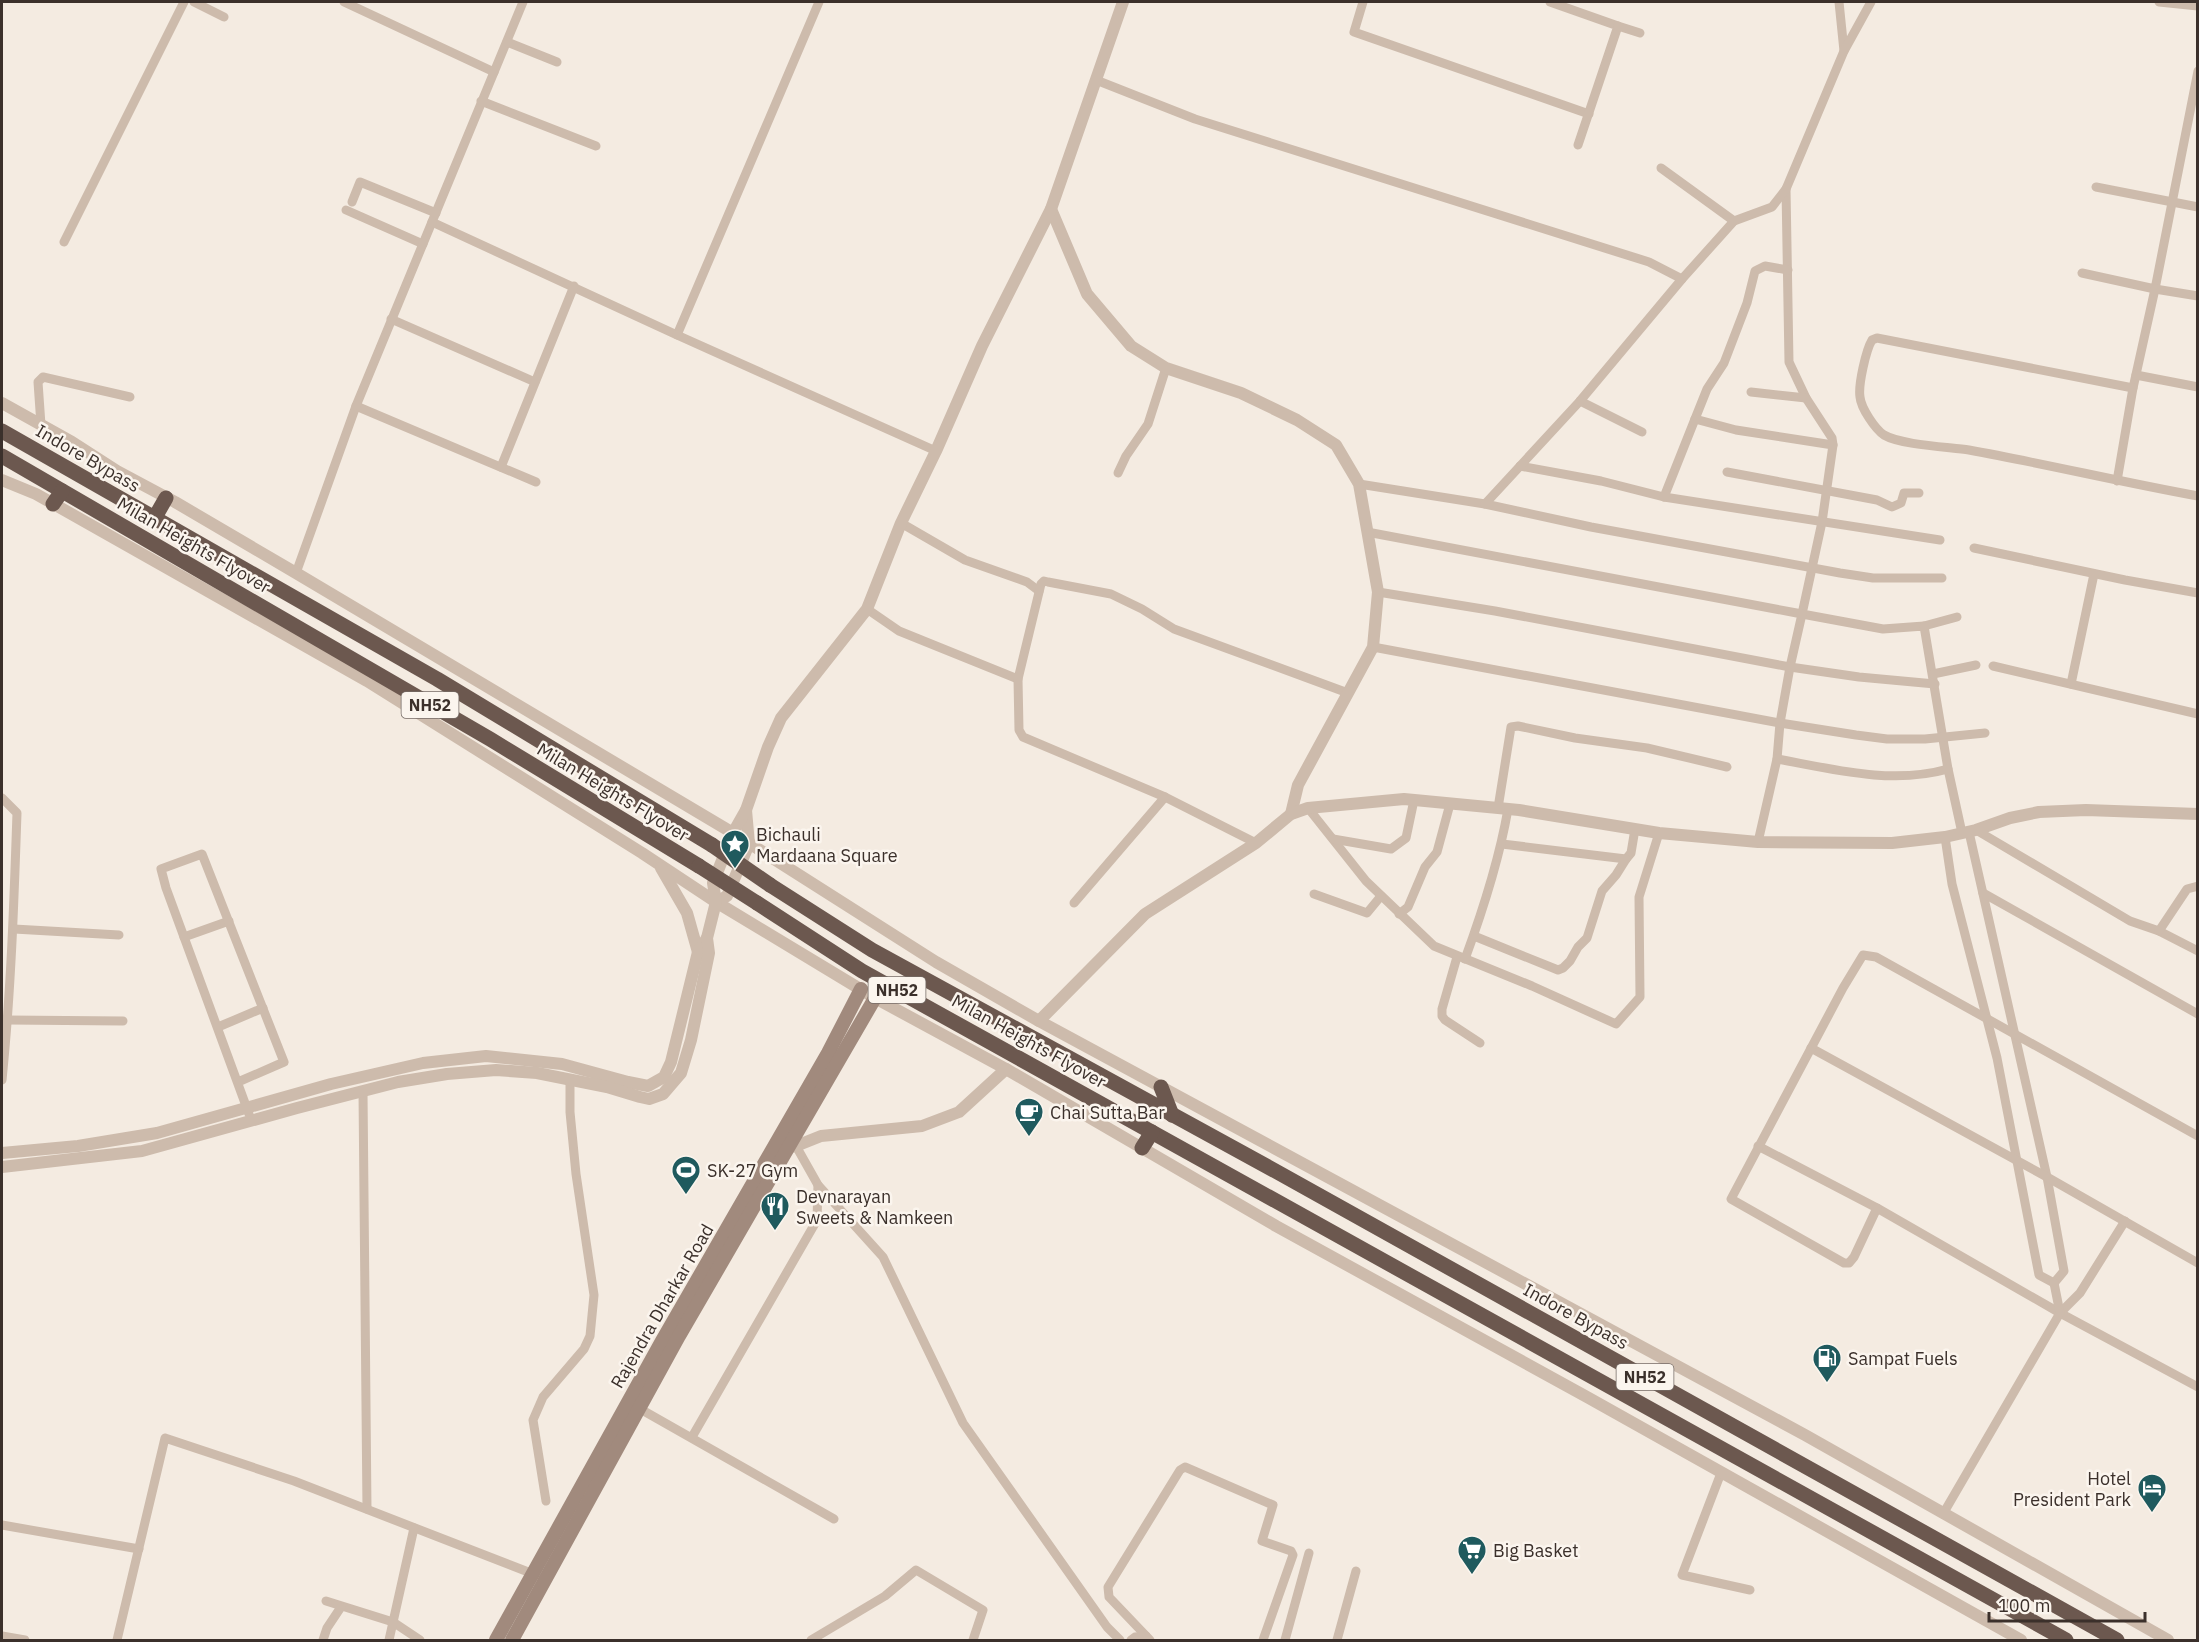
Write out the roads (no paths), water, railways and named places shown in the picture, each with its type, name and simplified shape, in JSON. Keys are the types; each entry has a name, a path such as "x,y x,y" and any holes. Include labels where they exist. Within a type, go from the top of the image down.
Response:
{"highway":[{"name":"Indore Bypass","path":"2,431 154,519"},
{"name":"Milan Heights Flyover","path":"2,456 57,497 159,547 490,739 699,866 862,971 2066,1641"},
{"path":"154,519 166,498"},
{"name":"Milan Heights Flyover","path":"154,519 437,679 712,845 872,950 1172,1115"},
{"path":"1161,1087 1172,1115"},
{"name":"Indore Bypass","path":"1172,1115 2117,1641"},
{"path":"1142,1148 1152,1132"}],"main road":[{"name":"Rajendra Dharkar Road","path":"786,1147 828,1053 861,989"},
{"name":"Rajendra Dharkar Road","path":"496,1641 533,1574 875,998"},
{"name":"Rajendra Dharkar Road","path":"512,1641 545,1582 634,1405"}],"street":[{"path":"63,242 184,2"},
{"path":"194,2 224,17"},
{"path":"344,2 494,72"},
{"path":"296,573 356,406 523,2"},
{"path":"677,335 819,2"},
{"path":"2,1167 86,1151 340,1082 423,1063 486,1056 562,1064 648,1086 664,1077 671,1062 698,951 707,938 716,902 713,883 733,833 746,810 768,747 781,718 867,609 901,523 936,451 982,346 1051,209 1123,2"},
{"path":"1363,2 1354,32 1589,114"},
{"path":"1550,2 1640,33"},
{"path":"1839,2 1844,51"},
{"path":"1485,504 1580,401 1734,220 1772,207 1786,189 1844,51 1871,2"},
{"path":"2159,2 2198,6"},
{"path":"1578,145 1618,26"},
{"path":"507,42 557,62"},
{"path":"2117,482 2133,388 2155,290 2198,71"},
{"path":"1096,80 1195,119 1649,262 1682,279"},
{"path":"481,101 596,146"},
{"path":"2187,123 2198,126"},
{"path":"1661,168 1734,220"},
{"path":"423,244 349,206 360,182 436,213"},
{"path":"2096,187 2198,207"},
{"path":"1758,842 1777,759 1780,723 1790,667 1813,568 1833,445 1832,438 1806,398 1789,362 1786,189"},
{"path":"1051,209 1087,294 1131,346 1166,368 1241,393 1297,420 1336,445 1359,484 1378,592 1373,647 1298,785 1291,814"},
{"path":"432,222 936,451"},
{"path":"1664,497 1707,389 1724,363 1747,303 1755,271 1765,266 1788,270"},
{"path":"2082,273 2155,290 2198,296"},
{"path":"501,467 574,286"},
{"path":"391,320 536,382"},
{"path":"2133,388 1877,338 1869,344 1860,388 1862,405 1878,430 1888,437 2198,496"},
{"path":"1118,473 1126,456 1148,424 1166,368"},
{"path":"2136,375 2198,387"},
{"path":"41,425 38,382 43,377 130,397"},
{"path":"1751,392 1806,398"},
{"path":"1580,401 1642,432"},
{"path":"2,403 296,573 733,833 936,962 1038,1021 1805,1436 2168,1641"},
{"path":"356,406 536,482"},
{"path":"1695,419 1736,430 1833,445"},
{"path":"1520,466 1601,481 1664,497 1940,540"},
{"path":"1727,472 1876,500 1892,507 1900,503 1904,493 1919,493"},
{"path":"2,480 36,494 57,497 367,681 716,902 875,998 1006,1070 1285,1231 1568,1386 2021,1641"},
{"path":"1359,484 1485,504 1591,527 1873,578 1942,578"},
{"path":"901,523 965,560 1027,582 1039,591"},
{"path":"1367,532 1883,629 1924,626 1957,617"},
{"path":"1974,548 2094,574 2198,593"},
{"path":"2071,684 2094,574"},
{"path":"1256,843 1165,797 1023,737 1019,730 1018,679 1039,591 1044,581 1110,594 1142,609 1174,629 1348,693"},
{"path":"1378,592 1495,611 1790,667 1860,677 1934,679 1976,665"},
{"path":"867,609 899,631 1018,679"},
{"path":"1924,626 1948,769 1969,832 2047,1177 2064,1271 2054,1283"},
{"path":"1373,647 1780,723 1887,739 1942,738 1985,732"},
{"path":"1993,666 2198,714"},
{"path":"1480,1043 1445,1020 1442,1016 1442,1009 1461,958 1474,936 1486,903 1502,844 1511,727 1518,726 1575,738 1647,748 1727,767"},
{"path":"1777,759 1886,776 1935,773 1948,769"},
{"path":"1074,903 1165,797"},
{"path":"2,798 17,813 14,929 2,1080"},
{"path":"1038,1021 1145,914 1256,843 1291,814 1308,808 1404,799 1503,809 1659,833 1758,842 1893,843 1969,832 2010,818 2039,812 2086,810 2198,814"},
{"path":"1333,839 1390,849 1406,838 1414,800"},
{"path":"1399,914 1408,907 1425,867 1437,852 1450,804"},
{"path":"1308,808 1366,881 1434,946 1532,986 1616,1024 1640,997 1639,897 1659,833"},
{"path":"716,902 727,896 749,844 746,810"},
{"path":"1474,936 1558,970 1563,968 1587,938 1602,891 1631,853 1635,829"},
{"path":"1969,832 2130,921 2159,931 2198,951"},
{"path":"1945,837 1952,884 1989,1021 2039,1275 2054,1283"},
{"path":"1502,844 1626,859"},
{"path":"238,1082 284,1062 202,854 161,869 252,1121"},
{"path":"659,865 687,913 698,951"},
{"path":"2159,931 2184,893 2191,886 2198,886"},
{"path":"1983,893 2198,1014"},
{"path":"1314,894 1367,913 1381,896"},
{"path":"184,937 228,921"},
{"path":"14,929 119,935"},
{"path":"2,1153 142,1151 398,1082 447,1074 496,1070 570,1079 649,1099 663,1094 681,1073 691,1040 709,953 707,938"},
{"path":"1877,1208 1849,1263 1839,1261 1731,1199 1863,955 1876,957 2198,1136"},
{"path":"218,1027 263,1008"},
{"path":"8,1020 123,1021"},
{"path":"1811,1048 2047,1177 2198,1263"},
{"path":"1006,1070 959,1112 922,1126 860,1130 821,1136 786,1147 884,1257 963,1423 1107,1627 1120,1641"},
{"path":"546,1501 533,1420 543,1397 584,1349 590,1336 594,1295 576,1174 570,1112 570,1079"},
{"path":"340,1082 344,1096"},
{"path":"363,1092 367,1509"},
{"path":"1758,1146 1877,1208 2060,1313 2198,1387"},
{"path":"692,1437 817,1220 818,1185"},
{"path":"1943,1514 2060,1313 2080,1293 2125,1221"},
{"path":"2054,1283 2060,1313"},
{"path":"634,1405 834,1519"},
{"path":"117,1641 165,1438 294,1481 533,1574 545,1582"},
{"path":"1147,1639 1109,1597 1108,1587 1180,1470 1185,1467 1274,1505 1262,1541 1291,1551 1293,1555 1263,1641"},
{"path":"1721,1473 1682,1575 1750,1590"},
{"path":"2,1525 139,1549"},
{"path":"389,1641 414,1528"},
{"path":"1285,1641 1309,1553"},
{"path":"811,1641 885,1596 916,1570 983,1610 973,1641"},
{"path":"1337,1641 1356,1571"},
{"path":"326,1601 393,1622 420,1641"},
{"path":"323,1641 327,1628 341,1606"},
{"path":"2,1636 25,1641"},
{"path":"1131,1641 1136,1636 1147,1639"}],"place":[{"name":"Bichauli Mardaana Square","path":"735,870"},
{"name":"Chai Sutta Bar","path":"1029,1138"},
{"name":"SK-27 Gym","path":"686,1196"},
{"name":"Devnarayan Sweets & Namkeen","path":"775,1232"},
{"name":"Sampat Fuels","path":"1827,1384"},
{"name":"Hotel President Park","path":"2152,1514"},
{"name":"Big Basket","path":"1472,1576"}]}
